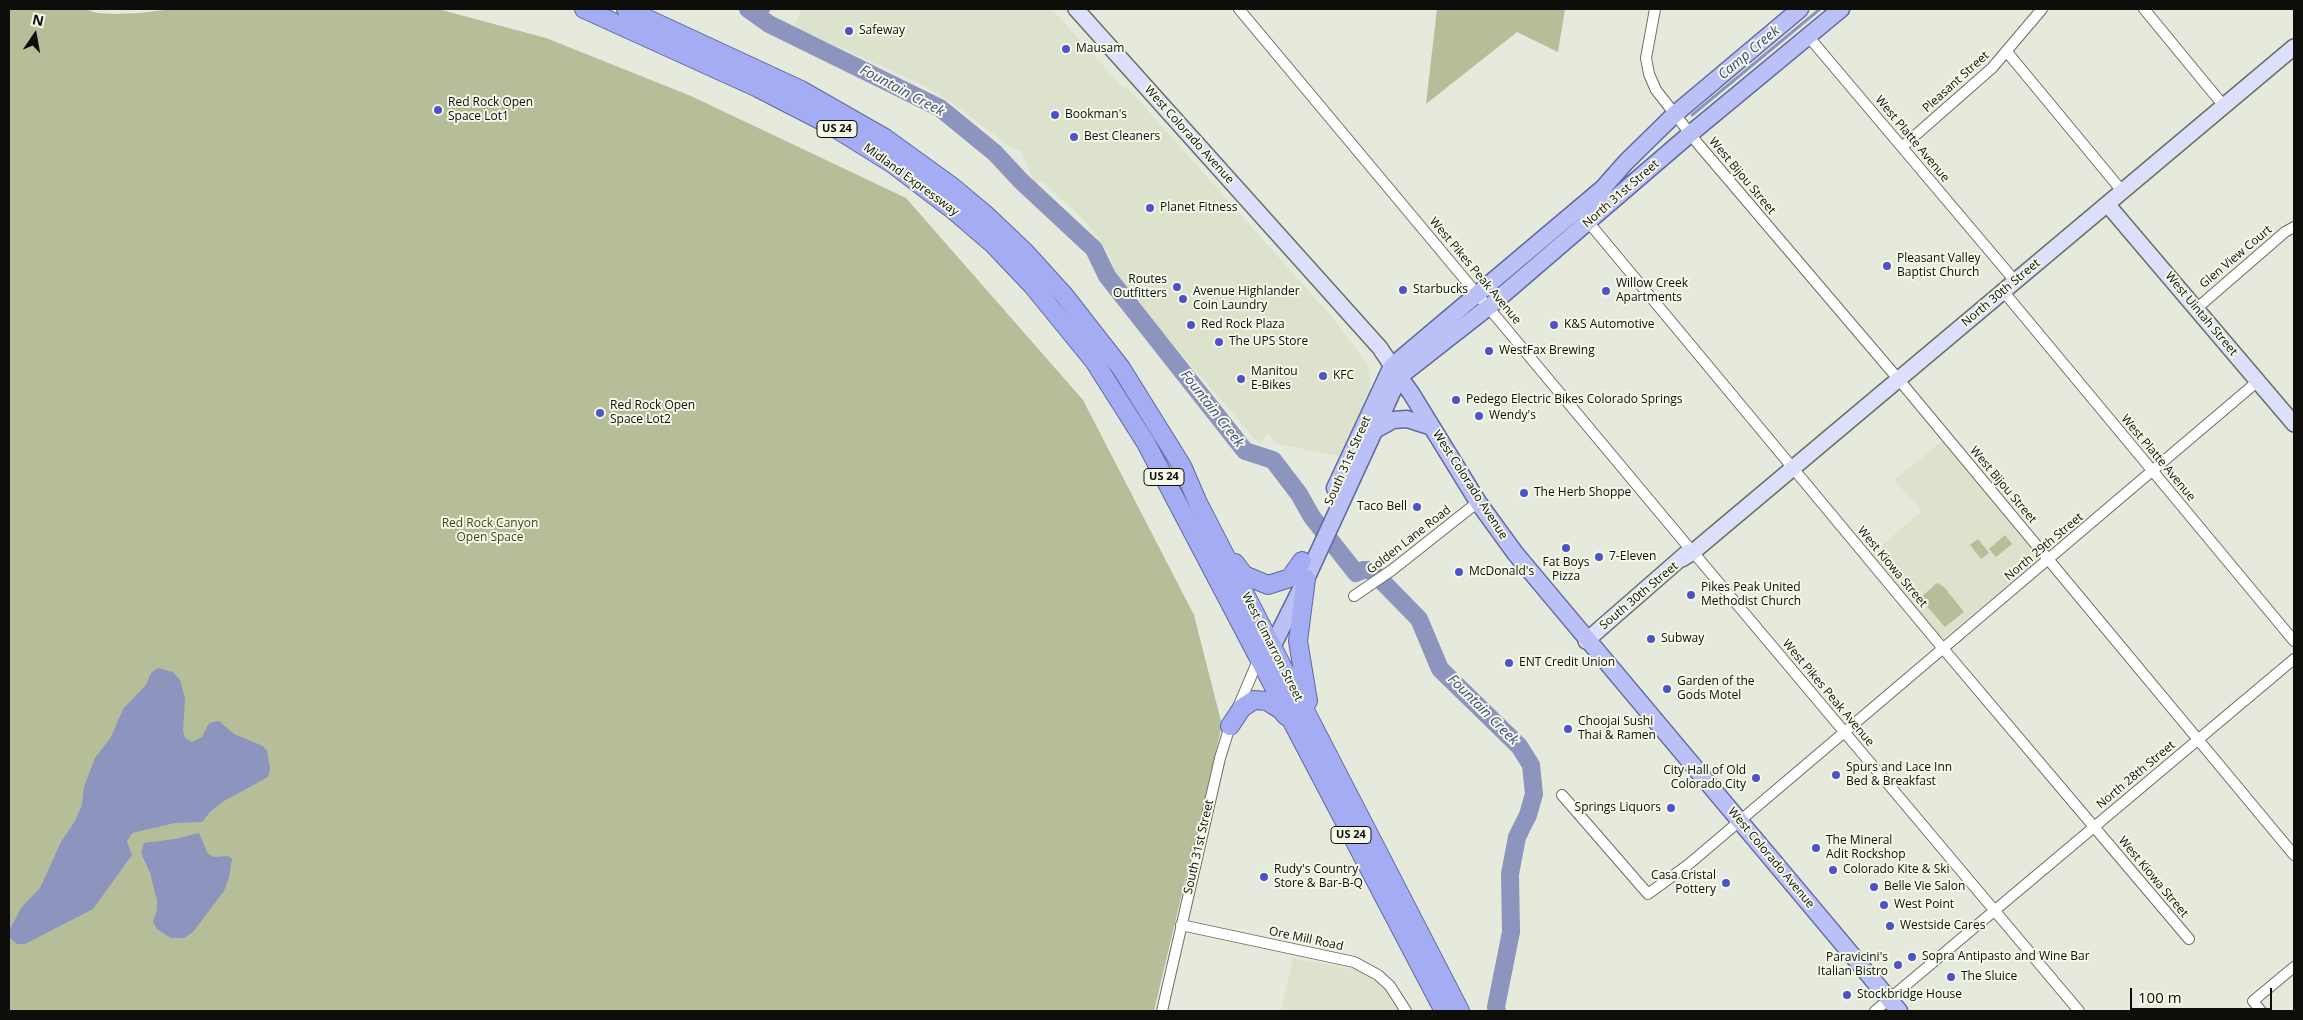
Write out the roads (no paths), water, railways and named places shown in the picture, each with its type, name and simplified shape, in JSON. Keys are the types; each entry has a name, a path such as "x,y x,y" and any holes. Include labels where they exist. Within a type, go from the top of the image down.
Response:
{"highway":[{"name":"Midland Expressway","path":"584,9 791,104 874,152 946,204 972,226 1013,265 1051,308"},
{"name":"Midland Expressway","path":"626,9 801,90 885,138 932,171 975,205 1025,252 1064,295"},
{"name":"West Cimarron Street","path":"1064,295 1098,337 1137,394 1182,466 1266,647 1294,726 1444,1011"},
{"name":"West Cimarron Street","path":"1051,308 1094,361 1129,414 1318,736 1460,1011"},
{"path":"1198,503 1244,575 1268,585 1273,584 1290,578 1310,552"},
{"path":"1306,578 1298,629 1299,652 1303,682 1318,736"},
{"path":"1230,726 1242,708 1254,700 1267,701 1274,705 1281,710 1294,726"}],"main road":[{"name":"West Colorado Avenue","path":"1076,9 1380,348 1478,502 1514,553 1586,641 1740,820 1894,1005"},
{"name":"North 31st Street","path":"1583,216 1626,162 1675,114 1800,9"},
{"name":"North 31st Street","path":"1483,301 1583,216 1690,134 1841,9"},
{"name":"North 30th Street","path":"1688,554 2294,47"},
{"name":"West Uintah Street","path":"2107,204 2294,424"},
{"name":"South 31st Street","path":"1331,511 1406,352 1483,301"},
{"name":"South 31st Street","path":"1266,647 1310,552 1374,430 1396,372"},
{"path":"1374,430 1392,420 1407,419 1432,427"},
{"name":"South 31st Street","path":"1266,647 1306,578 1310,552"},
{"name":"South 30th Street","path":"1586,641 1688,554"}],"street":[{"name":"West Pikes Peak Avenue","path":"1239,9 1483,301 1688,554 1844,731 2080,1011"},
{"name":"West Bijou Street","path":"1656,9 1646,58 1649,74 1656,90 1690,134 1898,379 2294,855"},
{"name":"Pleasant Street","path":"1902,147 1981,78 2007,52 2042,9"},
{"path":"2144,9 2223,105"},
{"name":"West Platte Avenue","path":"1808,36 1902,147 2153,471 2294,641"},
{"path":"2007,52 2122,191"},
{"name":"West Kiowa Street","path":"1583,216 1942,648 2189,939"},
{"name":"Glen View Court","path":"2196,309 2285,232 2294,227"},
{"name":"North 29th Street","path":"1562,795 1648,894 1689,864 2258,381"},
{"name":"Golden Lane Road","path":"1354,596 1391,571 1478,502"},
{"name":"South 31st Street","path":"1162,1011 1230,726 1266,647"},
{"name":"North 28th Street","path":"1875,1011 1894,1005 1994,911 2294,659"},
{"name":"Ore Mill Road","path":"1181,925 1354,962 1378,974 1390,986 1406,1011"},
{"path":"2261,1011 2253,1001 2294,967"}],"water":[{"path":"738,9 771,9 761,25"},
{"path":"158,668 173,672 180,680 185,699 183,731 185,738 192,742 202,737 209,723 219,721 234,734 263,746 267,751 270,768 268,777 224,801 210,812 202,822 175,823 132,833 127,841 132,855 93,909 25,944 17,944 9,937 10,929 21,908 40,888 61,842 75,821 82,805 84,787 95,758 111,737 123,709 146,685 151,673"},
{"path":"199,833 208,854 214,857 228,856 232,859 229,877 224,891 193,932 184,938 171,938 157,929 153,922 157,910 157,900 150,873 141,853 144,843 175,839"}],"waterway":[{"name":"Fountain Creek","path":"748,9 769,24 940,108 995,153 1021,181 1094,249 1107,276 1245,451 1273,460 1299,494 1312,517 1356,573 1363,570 1371,570 1419,619 1440,669 1519,746 1531,765 1534,794 1528,815 1517,837 1510,874 1511,932 1496,1007 1497,1011"},
{"name":"Camp Creek","path":"1692,115 1820,9"}],"place":[{"name":"Safeway","path":"849,31"},
{"name":"Mausam","path":"1066,49"},
{"name":"Red Rock Open Space Lot1","path":"438,110"},
{"name":"Bookman's","path":"1055,115"},
{"name":"Best Cleaners","path":"1074,137"},
{"name":"Planet Fitness","path":"1150,208"},
{"name":"Pleasant Valley Baptist Church","path":"1887,266"},
{"name":"Routes Outfitters","path":"1177,287"},
{"name":"Starbucks","path":"1403,290"},
{"name":"Willow Creek Apartments","path":"1606,291"},
{"name":"Avenue Highlander Coin Laundry","path":"1183,299"},
{"name":"Red Rock Plaza","path":"1191,325"},
{"name":"K&S Automotive","path":"1554,325"},
{"name":"The UPS Store","path":"1219,342"},
{"name":"WestFax Brewing","path":"1489,351"},
{"name":"KFC","path":"1323,376"},
{"name":"Manitou E-Bikes","path":"1241,379"},
{"name":"Pedego Electric Bikes Colorado Springs","path":"1456,400"},
{"name":"Red Rock Open Space Lot2","path":"600,413"},
{"name":"Wendy's","path":"1479,416"},
{"name":"The Herb Shoppe","path":"1524,493"},
{"name":"Taco Bell","path":"1417,507"},
{"name":"Fat Boys Pizza","path":"1566,548"},
{"name":"7-Eleven","path":"1599,557"},
{"name":"McDonald's","path":"1459,572"},
{"name":"Pikes Peak United Methodist Church","path":"1691,595"},
{"name":"Subway","path":"1651,639"},
{"name":"ENT Credit Union","path":"1509,663"},
{"name":"Garden of the Gods Motel","path":"1667,689"},
{"name":"Choojai Sushi Thai & Ramen","path":"1568,729"},
{"name":"Spurs and Lace Inn Bed & Breakfast","path":"1836,775"},
{"name":"City Hall of Old Colorado City","path":"1756,778"},
{"name":"Springs Liquors","path":"1671,808"},
{"name":"The Mineral Adit Rockshop","path":"1816,848"},
{"name":"Colorado Kite & Ski","path":"1833,870"},
{"name":"Rudy's Country Store & Bar-B-Q","path":"1264,877"},
{"name":"Casa Cristal Pottery","path":"1726,883"},
{"name":"Belle Vie Salon","path":"1874,887"},
{"name":"West Point","path":"1884,905"},
{"name":"Westside Cares","path":"1890,926"},
{"name":"Sopra Antipasto and Wine Bar","path":"1912,957"},
{"name":"Paravicini's Italian Bistro","path":"1898,965"},
{"name":"The Sluice","path":"1951,977"},
{"name":"Stockbridge House","path":"1847,995"}],"park label":[{"name":"Red Rock Canyon Open Space","path":"490,531"}]}
